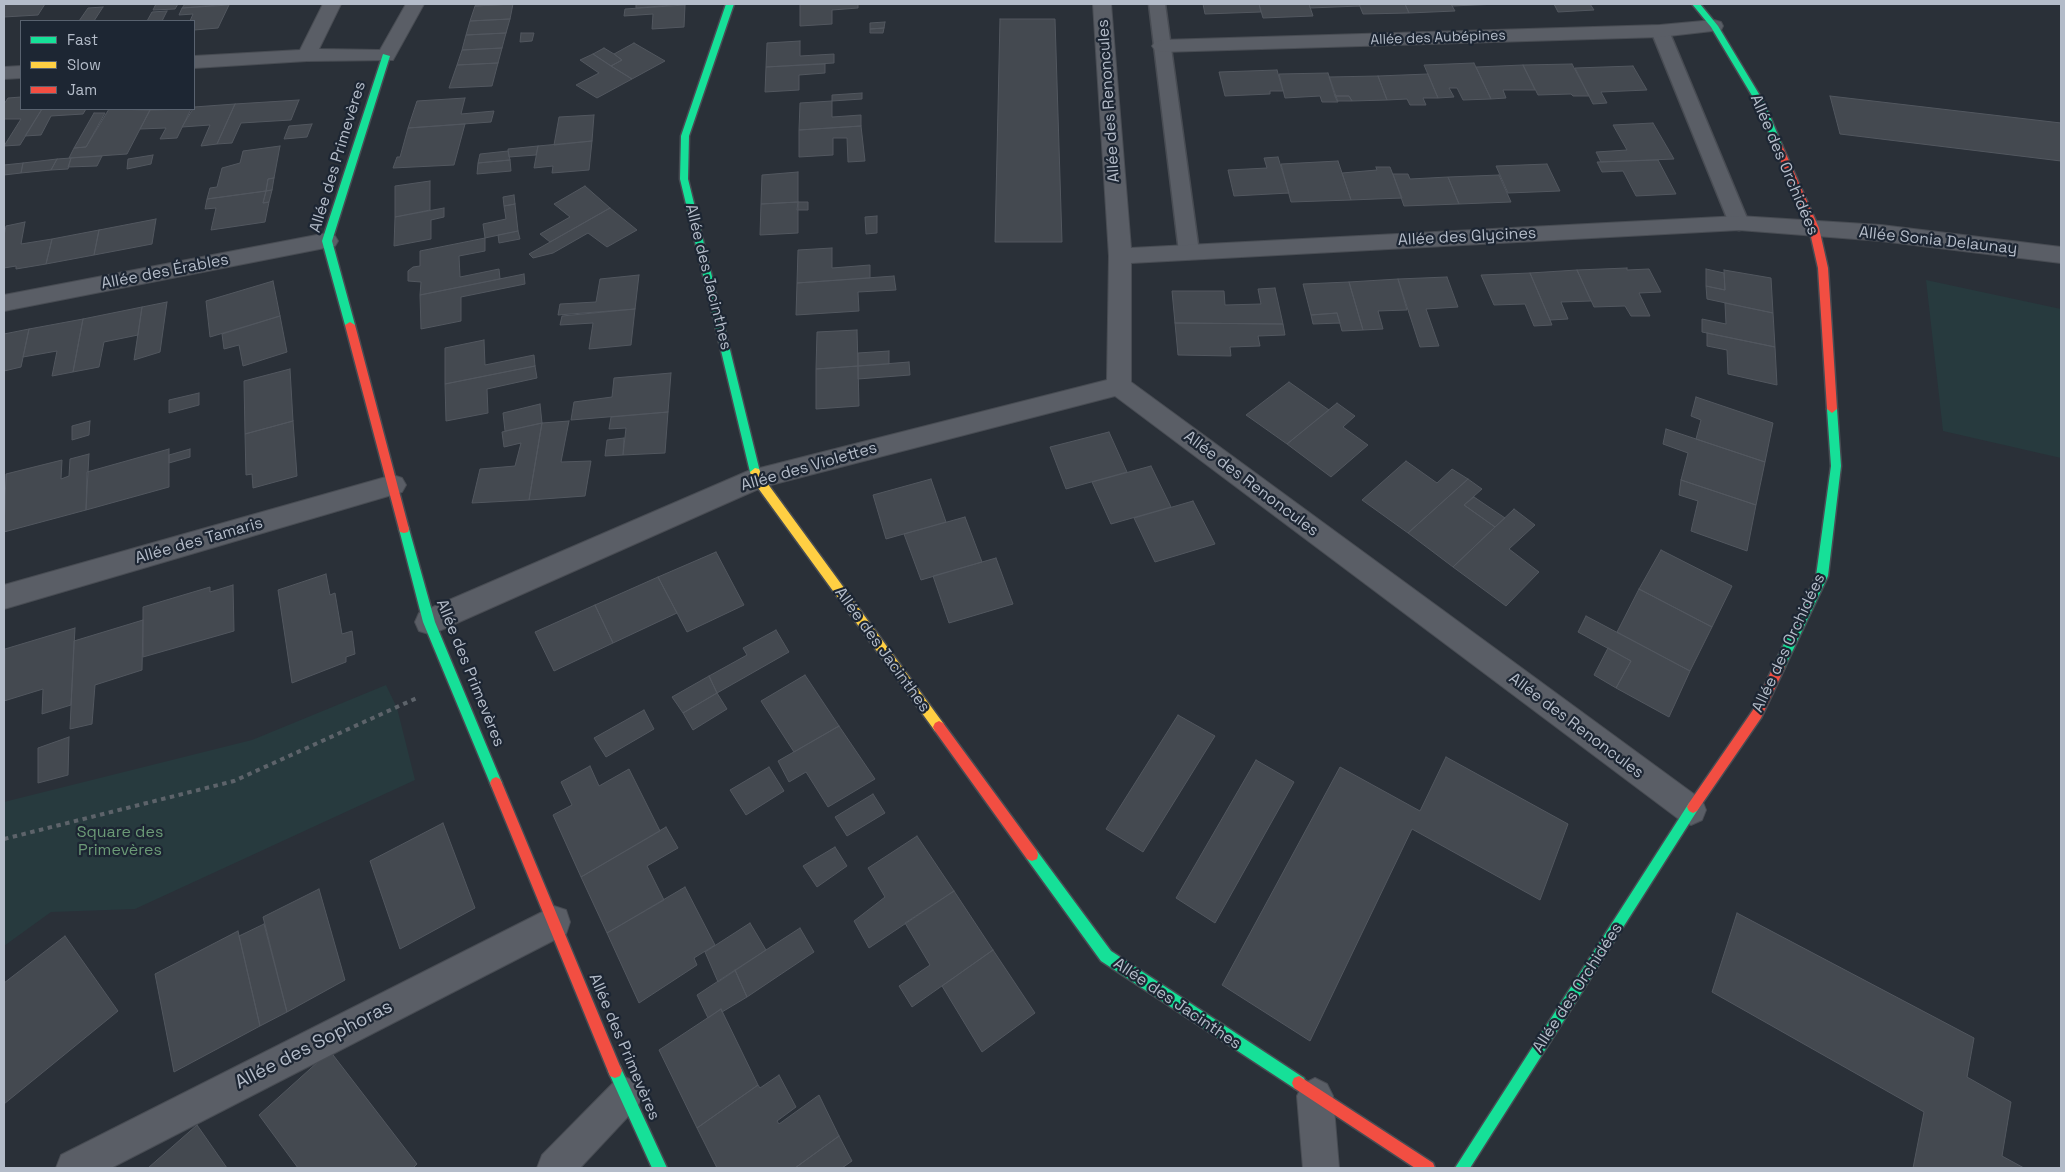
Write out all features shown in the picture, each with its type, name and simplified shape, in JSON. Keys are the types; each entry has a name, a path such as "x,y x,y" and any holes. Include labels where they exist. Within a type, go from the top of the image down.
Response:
{"street":[{"path":"307,55 332,4"},
{"path":"195,62 307,55 386,56 415,4"},
{"name":"Allée des Jacinthes","path":"730,4 685,136 684,180 756,478 1106,956 1315,1096 1428,1168"},
{"name":"Allée des Renoncules","path":"1102,4 1120,256 1119,386 1691,810"},
{"name":"Allée des Orchidées","path":"1462,1168 1691,810 1757,714 1822,576 1836,466 1823,268 1814,228 1761,104 1714,26 1696,4"},
{"name":"Allée des Aubépines","path":"1162,46 1660,31 1714,26"},
{"name":"Allée des Primevères","path":"386,56 327,241 394,485 429,622 625,1095 660,1168"},
{"path":"4,73 20,72"},
{"name":"Allée des Glycines","path":"1120,256 1739,223 1792,224 1814,228"},
{"name":"Allée Sonia Delaunay","path":"1814,228 1881,233 2061,255"},
{"name":"Allée des Érables","path":"4,303 327,241"},
{"name":"Allée des Violettes","path":"429,622 756,478 1119,386"},
{"name":"Allée des Tamaris","path":"4,597 394,485"},
{"name":"Allée des Sophoras","path":"74,1168 554,922"},
{"path":"555,1168 625,1095"},
{"path":"1315,1096 1321,1168"}],"lane":[{"path":"1157,4 1189,252"},
{"path":"1660,31 1739,223"}],"path":[{"path":"4,839 234,781 454,680"}],"green space":[{"path":"1926,280 2061,309 2061,458 1943,431"},
{"name":"Square des Primevères","path":"386,685 397,708 415,780 135,909 51,912 4,946 4,802 252,740"}],"building":[{"path":"6,4 45,4 38,15 4,17 4,7"},
{"path":"156,4 178,4 175,9 153,10"},
{"path":"185,4 230,4 182,8"},
{"path":"476,4 514,4 475,6"},
{"path":"513,4 510,19 470,21 475,6"},
{"path":"636,4 685,4 636,8"},
{"path":"800,4 858,4 858,8 832,10 832,24 800,26"},
{"path":"1203,4 1259,4 1261,12 1205,14"},
{"path":"1259,4 1309,4 1313,16 1263,18"},
{"path":"1309,4 1359,4 1360,6 1310,8"},
{"path":"1359,4 1405,4 1409,13 1363,14"},
{"path":"1405,4 1451,4 1455,11 1409,13"},
{"path":"1451,4 1499,4 1452,6"},
{"path":"1554,4 1590,4 1594,10 1558,12"},
{"path":"229,5 218,28 195,30 195,20 190,20 193,14 179,15 182,8"},
{"path":"685,5 684,27 652,29 653,14 624,16 625,9"},
{"path":"103,7 95,20 80,20 88,8"},
{"path":"167,11 162,20 148,20 152,12"},
{"path":"510,19 506,33 466,35 470,21"},
{"path":"1000,19 1055,19 1062,242 995,242"},
{"path":"885,22 884,28 870,29 870,23"},
{"path":"884,28 883,33 870,33 870,29"},
{"path":"506,33 502,48 462,50 466,35"},
{"path":"521,33 534,33 532,41 520,42"},
{"path":"800,41 800,56 834,54 834,63 766,67 767,43"},
{"path":"634,43 665,61 632,79 611,66 622,60 614,54"},
{"path":"502,48 498,63 457,65 462,50"},
{"path":"604,48 622,60 611,66 593,54"},
{"path":"593,54 632,79 597,98 576,85 599,73 580,60"},
{"path":"498,63 492,86 449,88 457,65"},
{"path":"1474,63 1491,99 1463,100 1457,88 1449,88 1454,97 1438,98 1424,65"},
{"path":"825,64 825,73 799,75 799,90 765,92 766,67"},
{"path":"1572,64 1589,96 1573,96 1571,94 1538,95 1523,65"},
{"path":"1523,65 1535,90 1503,90 1506,98 1491,99 1476,67"},
{"path":"1633,66 1647,90 1601,92 1607,103 1593,104 1575,68"},
{"path":"1277,70 1283,91 1270,91 1270,94 1225,96 1219,72"},
{"path":"1328,73 1338,102 1322,102 1320,96 1285,98 1279,74"},
{"path":"1428,74 1438,98 1423,98 1426,105 1410,105 1407,99 1387,100 1378,76"},
{"path":"1378,76 1387,100 1352,101 1349,96 1335,96 1329,77"},
{"path":"862,93 862,99 832,101 832,95"},
{"path":"1335,96 1349,96 1352,101 1337,101"},
{"path":"1830,96 2061,123 2061,161 1840,134"},
{"path":"20,97 20,110 41,110 20,145 4,146 21,119 4,119 4,104 8,98"},
{"path":"465,98 461,114 494,111 491,122 408,128 417,101"},
{"path":"299,100 291,120 241,123 232,143 217,144 235,104"},
{"path":"832,101 832,117 861,115 861,126 799,130 800,103"},
{"path":"235,104 217,144 201,146 210,125 182,127 192,110 195,110 195,107"},
{"path":"41,110 85,110 83,114 51,116 41,135 25,136"},
{"path":"108,110 150,110 127,154 69,158 74,148 86,147"},
{"path":"150,110 191,110 177,138 160,139 166,128 140,129"},
{"path":"94,113 105,113 86,147 74,148"},
{"path":"594,115 592,141 554,145 559,117"},
{"path":"1653,123 1674,159 1601,162 1596,152 1627,150 1613,125"},
{"path":"312,124 307,137 284,139 289,126"},
{"path":"465,124 454,165 393,168 397,157 400,157 408,128"},
{"path":"861,126 865,161 848,162 847,138 833,138 833,155 799,157 799,130"},
{"path":"592,141 589,170 552,173 553,166 534,168 538,146"},
{"path":"280,146 274,178 268,179 266,191 207,199 210,188 217,187 222,168 240,163 243,151"},
{"path":"538,146 536,155 509,157 508,149"},
{"path":"508,151 510,160 478,163 480,154"},
{"path":"153,155 151,164 127,169 128,159"},
{"path":"102,156 97,166 68,167 71,158"},
{"path":"1278,157 1289,193 1234,196 1228,170 1267,168 1264,158"},
{"path":"71,158 68,169 51,170 57,159"},
{"path":"57,159 51,170 21,173 23,163"},
{"path":"510,160 511,171 477,174 478,163"},
{"path":"1658,160 1676,194 1636,196 1623,171 1602,172 1597,162"},
{"path":"1338,161 1351,200 1291,202 1281,164"},
{"path":"23,163 21,173 4,175 4,165"},
{"path":"1547,164 1560,191 1508,193 1496,166"},
{"path":"1376,167 1390,167 1402,198 1351,200 1342,173 1377,170"},
{"path":"798,172 798,202 761,204 762,175"},
{"path":"1393,174 1408,174 1410,179 1448,177 1459,204 1404,206"},
{"path":"1499,175 1511,202 1459,204 1448,177"},
{"path":"274,178 272,190 266,191 268,179"},
{"path":"430,181 430,210 395,217 395,186"},
{"path":"585,186 610,208 550,242 540,234 570,217 554,204"},
{"path":"272,190 269,202 263,203 266,191"},
{"path":"266,191 263,203 269,202 265,222 211,230 216,208 205,209 207,199"},
{"path":"514,195 515,204 504,206 503,197"},
{"path":"798,202 808,202 808,210 797,210"},
{"path":"798,202 798,233 760,235 761,204"},
{"path":"515,204 518,231 485,238 483,224 506,219 504,206"},
{"path":"444,208 444,217 431,220 431,239 394,246 395,217"},
{"path":"610,208 637,230 607,247 588,233 553,253 533,258 529,254"},
{"path":"877,216 877,233 866,234 865,217"},
{"path":"156,219 152,244 94,255 99,230"},
{"path":"25,222 21,244 52,239 46,264 16,269 16,266 4,268 4,236 6,226"},
{"path":"99,230 94,255 46,264 52,239"},
{"path":"518,231 520,239 499,243 498,235"},
{"path":"485,238 485,251 459,256 460,277 499,269 500,279 420,295 421,282 408,281 408,271 413,267 420,266 420,251"},
{"path":"832,248 832,268 870,265 870,278 797,283 798,250"},
{"path":"1627,268 1627,270 1649,269 1661,292 1639,293 1650,316 1631,316 1625,306 1594,307 1577,270"},
{"path":"1706,269 1724,273 1725,290 1706,286"},
{"path":"1577,270 1591,301 1561,302 1568,319 1550,320 1530,273"},
{"path":"1724,270 1771,278 1773,313 1707,299 1706,286 1725,290"},
{"path":"1530,273 1552,325 1534,326 1525,304 1494,305 1481,275"},
{"path":"524,274 525,284 461,297 461,321 421,329 420,295"},
{"path":"639,275 635,309 558,315 560,304 596,302 600,279"},
{"path":"894,276 896,290 858,292 859,311 796,315 797,283"},
{"path":"1447,277 1458,307 1426,309 1439,346 1420,347 1398,279"},
{"path":"1398,279 1407,310 1378,311 1383,329 1363,330 1349,282"},
{"path":"273,281 280,316 210,337 206,301"},
{"path":"1349,282 1363,330 1342,331 1337,313 1311,315 1303,284"},
{"path":"1275,288 1283,324 1175,323 1172,291 1224,291 1225,305 1261,304 1258,289"},
{"path":"167,302 160,352 134,360 142,307"},
{"path":"1725,303 1773,313 1775,347 1702,332 1702,319 1726,324"},
{"path":"142,307 138,335 104,342 99,367 73,372 83,319"},
{"path":"635,309 631,345 589,349 593,323 560,325 562,316"},
{"path":"1337,313 1340,323 1313,324 1311,315"},
{"path":"280,316 287,352 243,366 239,345 224,349 222,334"},
{"path":"83,319 73,372 52,376 57,351 23,357 29,329"},
{"path":"1175,323 1283,324 1285,335 1258,336 1260,346 1230,347 1231,356 1178,355"},
{"path":"29,329 21,367 4,371 4,334"},
{"path":"857,330 858,366 816,369 817,332"},
{"path":"1707,333 1775,347 1777,385 1728,374 1727,350 1707,346"},
{"path":"484,340 485,365 534,355 535,366 445,384 445,348"},
{"path":"889,351 889,364 858,366 858,353"},
{"path":"909,362 910,375 858,379 858,366"},
{"path":"535,366 537,378 487,389 488,413 446,421 445,384"},
{"path":"858,366 859,406 816,409 816,369"},
{"path":"290,369 293,421 245,434 244,381"},
{"path":"671,373 668,412 571,420 574,402 612,397 614,378"},
{"path":"1289,382 1329,410 1287,444 1246,415"},
{"path":"199,393 199,405 169,413 169,400"},
{"path":"1696,397 1773,423 1765,462 1696,439 1701,420 1691,416"},
{"path":"1337,403 1355,416 1343,427 1368,445 1331,477 1287,444"},
{"path":"540,404 542,423 505,431 503,413"},
{"path":"668,412 665,453 623,455 626,428 609,429 611,417"},
{"path":"90,421 89,435 72,440 72,426"},
{"path":"293,421 297,476 253,488 252,474 246,475 245,434"},
{"path":"569,421 561,462 591,461 585,496 529,500 542,423"},
{"path":"542,423 529,500 472,503 480,469 515,466 521,443 504,447 502,432"},
{"path":"1666,429 1765,462 1756,505 1681,480 1688,453 1663,444"},
{"path":"1109,432 1127,472 1066,489 1050,447"},
{"path":"624,438 623,455 605,456 607,440"},
{"path":"169,449 169,487 86,510 87,472"},
{"path":"190,449 190,457 169,463 169,455"},
{"path":"89,454 86,510 4,532 6,474 62,460 61,479 69,476 70,459"},
{"path":"1406,461 1437,483 1452,469 1468,479 1408,533 1362,500"},
{"path":"1151,466 1171,507 1111,524 1092,482"},
{"path":"931,479 946,522 886,539 873,495"},
{"path":"1468,479 1482,489 1464,505 1495,527 1453,567 1408,533"},
{"path":"1681,480 1756,505 1747,551 1691,531 1698,501 1679,495"},
{"path":"1474,497 1505,518 1495,527 1464,505"},
{"path":"1193,501 1215,544 1155,562 1134,518"},
{"path":"1514,509 1535,525 1509,549 1539,572 1506,606 1453,567"},
{"path":"965,517 982,562 921,580 904,534"},
{"path":"1661,550 1732,586 1712,627 1639,589"},
{"path":"716,552 744,605 687,632 658,577"},
{"path":"996,558 1013,604 949,623 933,576"},
{"path":"326,574 330,595 335,593 342,634 352,631 355,654 346,657 346,662 292,683 278,590"},
{"path":"658,577 677,613 613,643 595,605"},
{"path":"233,585 234,631 143,657 143,607 210,587 210,592"},
{"path":"1639,589 1712,627 1690,671 1617,632"},
{"path":"595,605 613,643 554,671 535,632"},
{"path":"1586,616 1690,671 1669,717 1616,688 1631,661 1578,632"},
{"path":"143,620 142,670 95,685 92,724 70,729 74,641"},
{"path":"75,628 71,705 42,714 43,689 4,701 5,649"},
{"path":"776,630 789,652 717,693 709,676 747,655 743,648"},
{"path":"1608,648 1631,661 1616,688 1594,675"},
{"path":"805,675 839,726 794,752 761,701"},
{"path":"709,676 717,693 683,713 672,697"},
{"path":"717,693 727,709 693,730 683,713"},
{"path":"644,710 654,729 606,757 594,738"},
{"path":"1178,715 1215,736 1143,852 1106,829"},
{"path":"839,726 875,779 828,807 806,772 789,782 778,761"},
{"path":"69,737 68,775 38,783 38,748"},
{"path":"1446,757 1568,824 1540,900 1412,829 1310,1041 1222,985 1340,767 1420,811"},
{"path":"1256,760 1294,782 1215,923 1176,898"},
{"path":"590,766 599,786 629,769 660,831 581,877 553,815 572,805 561,782"},
{"path":"769,767 784,791 746,815 730,790"},
{"path":"873,794 885,813 847,836 835,817"},
{"path":"443,823 475,908 400,949 370,861"},
{"path":"666,827 678,848 647,866 664,900 607,933 581,877"},
{"path":"917,836 954,891 869,948 854,921 885,897 868,868"},
{"path":"835,847 847,866 817,887 803,866"},
{"path":"685,887 715,945 694,958 697,965 639,1003 607,933"},
{"path":"319,889 345,980 287,1012 263,917"},
{"path":"954,891 993,950 912,1007 899,986 930,965 905,923"},
{"path":"1737,913 1974,1038 1967,1077 2011,1102 2002,1156 2024,1168 1913,1168 1924,1112 1712,992"},
{"path":"750,923 766,950 718,982 705,952"},
{"path":"264,924 287,1012 260,1026 239,936"},
{"path":"800,928 814,952 747,997 735,970"},
{"path":"238,931 260,1026 174,1072 155,974"},
{"path":"65,936 118,1011 4,1104 4,983"},
{"path":"993,950 1035,1013 982,1052 942,986"},
{"path":"735,970 747,997 722,1012 721,1009 708,1018 697,995"},
{"path":"721,1009 758,1085 697,1128 659,1050"},
{"path":"330,1051 417,1164 413,1168 298,1168 259,1115"},
{"path":"779,1075 796,1107 777,1121 779,1124 819,1095 839,1136 795,1168 717,1168 697,1128 758,1085 760,1088"},
{"path":"197,1125 227,1168 148,1168"},
{"path":"839,1136 852,1161 842,1168 795,1168"}],"traffic: fast":[{"path":"730,4 685,136 684,179 755,472"},
{"path":"1696,4 1714,26 1761,104 1778,145"},
{"path":"350,325 327,241 386,56"},
{"path":"1779,667 1822,576 1836,466 1832,409"},
{"path":"404,529 429,622 496,783"},
{"path":"1462,1168 1693,807"},
{"path":"1032,855 1106,956 1299,1083"},
{"path":"615,1071 660,1168"}],"traffic: slow":[{"path":"755,472 757,478 939,727"}],"traffic: jam":[{"path":"1778,145 1814,228 1823,268 1832,409"},
{"path":"350,325 404,529"},
{"path":"1693,807 1757,714 1779,667"},
{"path":"939,727 1032,855"},
{"path":"496,783 615,1071"},
{"path":"1299,1083 1428,1168"}]}
